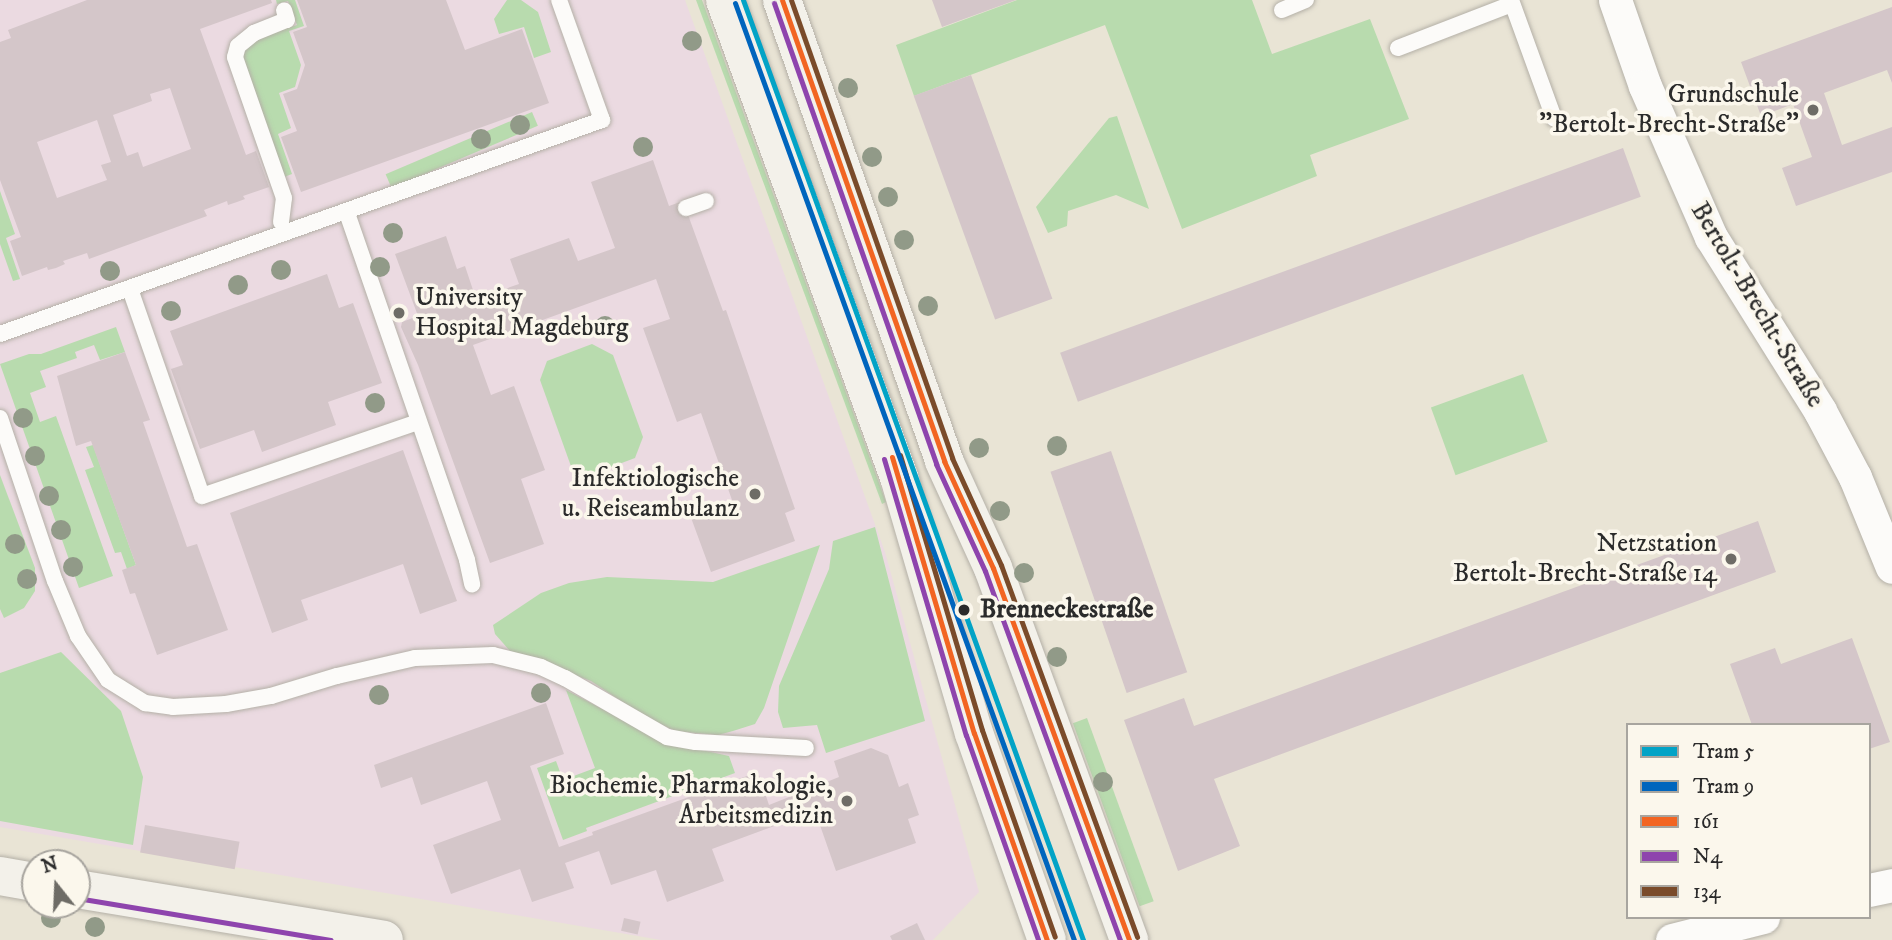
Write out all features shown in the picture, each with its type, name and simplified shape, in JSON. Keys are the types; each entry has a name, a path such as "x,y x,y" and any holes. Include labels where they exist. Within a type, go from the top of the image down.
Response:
{"main road":[{"path":"725,0 899,477 974,733 1047,940"},
{"path":"782,0 944,461 993,568 1129,940"},
{"path":"0,876 21,880"},
{"path":"91,891 384,940"}],"street":[{"name":"Bertolt-Brecht-Straße","path":"1615,0 1645,86 1711,237 1832,432 1871,511 1892,567"},
{"path":"1871,890 1892,885"},
{"path":"1672,940 1755,919"}],"lane":[{"path":"0,334 347,213 602,120 559,0"},
{"path":"1282,10 1306,0"},
{"path":"1398,48 1512,2 1554,118"},
{"path":"281,222 284,198 235,57 238,46 254,33 287,20 284,10"},
{"path":"686,208 706,201"},
{"path":"347,213 467,559 472,584"},
{"path":"130,289 202,496 418,422"},
{"path":"0,418 55,581 78,636 101,673 136,700 173,707 226,704 271,696 337,676 415,658 492,655 541,667 565,678 667,737 696,743 806,748"}],"shaded area":[{"name":"University Hospital Magdeburg","path":"0,0 685,0 885,552 979,892 933,940 661,940 0,827"}],"green space":[{"path":"276,0 295,0 304,26 289,31 301,65 295,87 279,93 291,128 278,134 292,174 284,177 242,59 242,52 254,39 297,25 288,1 277,4"},
{"path":"507,0 521,0 538,12 551,52 534,58 524,27 499,34 494,19"},
{"path":"696,0 702,0 886,502 882,504"},
{"path":"1017,0 1252,0 1272,54 1370,19 1409,119 1310,155 1317,176 1182,229 1105,25 914,96 896,45"},
{"path":"532,112 538,126 392,188 386,174"},
{"path":"1117,116 1149,209 1116,195 1068,211 1067,226 1048,233 1036,207 1109,118"},
{"path":"0,191 15,234 6,238 20,279 13,281 0,244"},
{"path":"116,327 125,352 100,360 94,345 75,352 77,358 40,371 46,387 30,393 40,422 56,416 113,576 79,588 0,364 29,354 41,354"},
{"path":"592,344 613,355 643,437 635,458 587,476 572,469 540,380 547,361"},
{"path":"1523,374 1548,442 1456,475 1431,408"},
{"path":"93,445 136,565 127,569 121,552 115,553 85,470 94,467 86,447"},
{"path":"0,475 35,568 35,591 24,608 4,618 0,609"},
{"path":"875,527 925,721 826,753 817,725 783,728 778,712 779,686 829,569 833,541"},
{"path":"820,545 764,708 755,724 733,731 718,735 675,731 642,715 591,681 510,651 495,634 493,625 541,593 569,583 607,577 713,582"},
{"path":"61,652 121,711 143,777 133,845 0,821 0,673"},
{"path":"566,690 665,742 729,756 735,773 586,828 587,831 563,840 537,768 556,761 563,780 595,768"},
{"path":"1087,718 1154,901 1140,906 1073,723"}],"building":[{"path":"87,0 271,0 272,3 200,29 246,155 256,151 269,187 243,196 245,199 237,202 228,205 227,201 204,210 207,216 89,259 87,253 63,261 65,264 56,268 48,270 47,267 22,276 10,241 21,237 0,180 0,42 11,38 8,30","holes":["170,88 191,149 143,167 138,152 127,156 113,115 152,101 150,94","97,120 111,162 101,165 107,180 57,198 37,142"]},
{"path":"297,0 446,0 465,50 522,29 549,103 301,192 281,137 297,131 283,94 297,89 305,65 293,32 307,27"},
{"path":"932,0 1016,0 942,27"},
{"name":"Grundschule \"Bertolt-Brecht-Straße\"","path":"1892,7 1892,83 1887,70 1824,93 1842,145 1892,127 1892,172 1796,206 1782,168 1812,157 1793,104 1761,116 1741,62"},
{"path":"971,75 1052,299 995,320 914,96"},
{"path":"1623,148 1641,197 1078,402 1060,353"},
{"path":"653,160 669,206 683,201 723,311 726,310 795,509 785,513 795,541 711,572 690,515 732,500 701,413 677,422 643,328 670,319 656,279 473,345 491,395 514,386 545,470 521,479 544,544 490,563 418,365 401,327 402,322 418,316 395,254 446,236 457,269 465,266 476,299 519,284 510,259 569,238 578,261 615,248 591,182"},
{"path":"327,274 339,308 353,303 382,383 328,402 336,425 262,452 254,430 200,449 171,369 183,365 170,331"},
{"path":"125,352 150,420 143,422 187,547 197,544 228,630 157,655 135,593 130,594 122,570 136,565 91,441 76,446 57,376"},
{"path":"403,450 457,601 420,614 403,564 301,600 308,620 272,633 230,513"},
{"path":"1111,451 1187,672 1127,693 1050,472"},
{"path":"1758,521 1776,572 1214,779 1240,846 1178,871 1124,720 1184,698 1194,726"},
{"path":"1852,638 1890,742 1871,748 1871,723 1751,723 1730,664 1775,648 1781,664"},
{"name":"Biochemie, Pharmakologie, Arbeitsmedizin","path":"546,703 564,754 530,766 559,847 593,835 592,832 758,772 769,805 839,777 834,761 871,748 888,755 899,787 908,783 919,815 908,819 916,843 836,871 815,811 712,849 724,881 667,902 656,870 611,885 599,851 565,863 574,888 532,902 520,869 451,894 433,845 501,820 487,781 421,805 412,777 381,788 374,765"},
{"path":"145,825 240,842 235,869 140,853"},
{"path":"624,918 641,922 638,934 621,931"},
{"path":"917,923 925,940 892,940 890,936"}],"tram line":[{"name":"5","path":"743,0 1083,940"},
{"name":"9","path":"735,3 1074,940"}],"transit line":[{"name":"161","path":"782,0 944,461 993,568 1129,940"},
{"name":"134","path":"791,0 952,458 1001,565 1137,937"},
{"name":"N4","path":"774,3 936,464 985,571 1120,940"},
{"name":"134","path":"900,455 982,730 1055,937"},
{"name":"161","path":"892,457 974,733 1047,940"},
{"name":"N4","path":"884,459 966,735 1038,940"},
{"name":"N4","path":"91,900 331,940"}],"place":[{"name":"Grundschule \"Bertolt-Brecht-Straße\"","path":"1813,110"},
{"name":"University Hospital Magdeburg","path":"399,313"},
{"name":"Infektiologische u. Reiseambulanz","path":"755,494"},
{"name":"Netzstation Bertolt-Brecht-Straße 14","path":"1731,559"},
{"name":"Brenneckestraße","path":"964,610"},
{"name":"Biochemie, Pharmakologie, Arbeitsmedizin","path":"847,801"}]}
